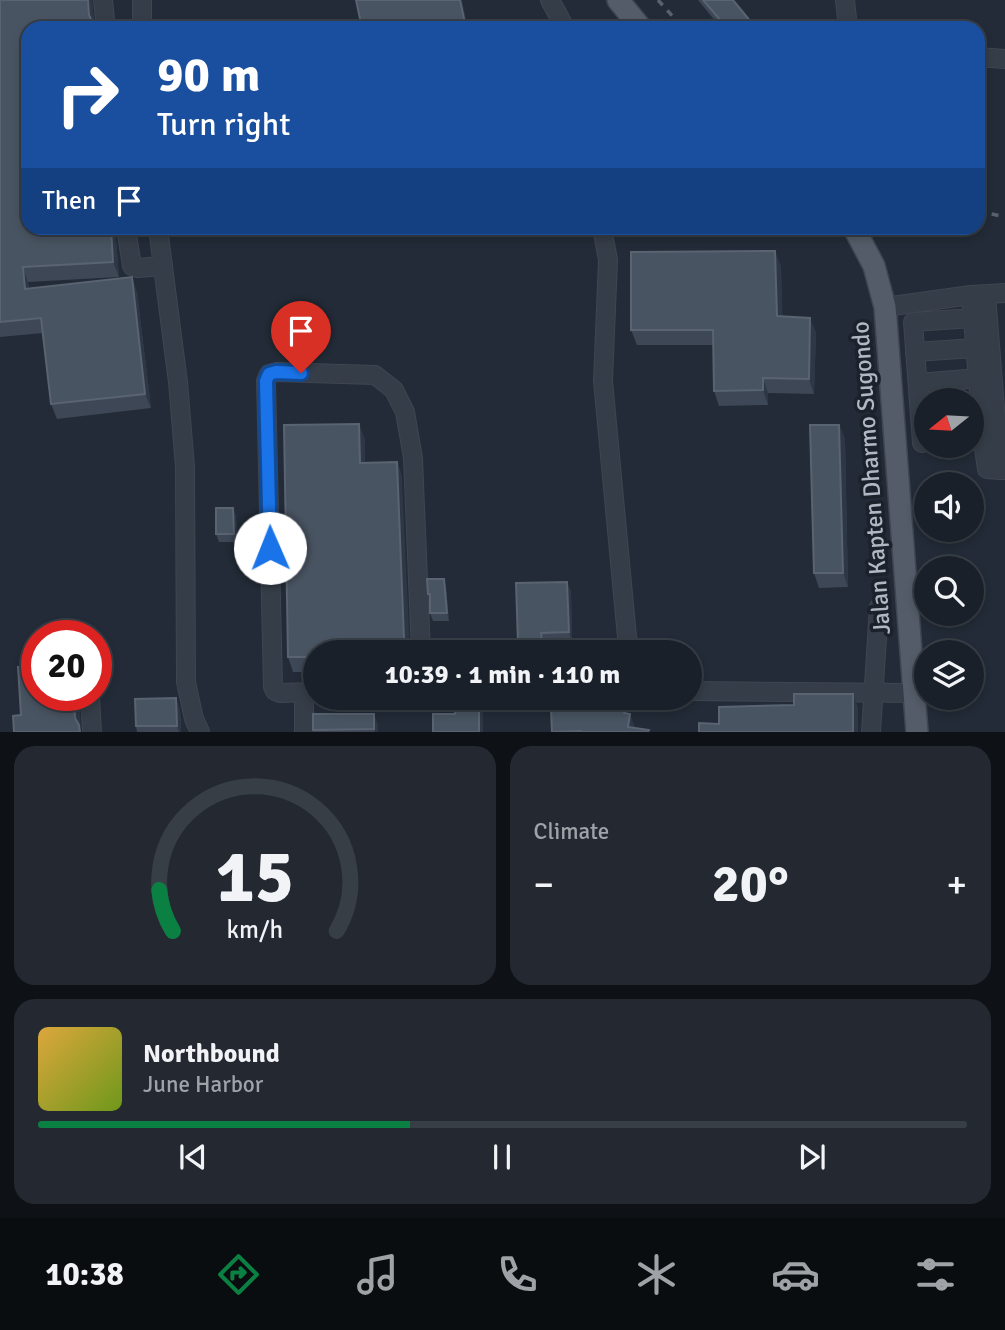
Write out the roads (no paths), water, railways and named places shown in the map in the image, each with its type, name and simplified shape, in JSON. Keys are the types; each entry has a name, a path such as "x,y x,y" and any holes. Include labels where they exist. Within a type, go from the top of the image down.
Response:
{"main road":[{"path":"618,0 635,21"},
{"name":"Jalan Kapten Dharmo Sugondo","path":"858,235 874,266 886,307 912,693 917,732"}],"street":[{"path":"103,0 105,21"},
{"path":"142,0 142,21"},
{"path":"550,0 561,21"},
{"path":"845,0 847,21"},
{"path":"985,58 1005,59"},
{"path":"127,235 132,266 138,268 163,265"},
{"path":"159,235 178,382 185,467 186,682 200,732"},
{"path":"603,235 608,260 603,381 628,640"},
{"path":"886,307 1005,293"},
{"path":"977,388 973,318 979,295"},
{"path":"979,295 1002,470 986,469 982,458"},
{"path":"919,388 913,322 973,318"},
{"path":"915,352 975,348"},
{"path":"303,693 280,693 273,687 266,381 269,374 375,375 394,390 405,412 413,458 420,640"},
{"path":"918,383 978,378"},
{"path":"871,732 879,607"},
{"path":"702,691 912,693"},
{"path":"304,732 307,710"},
{"path":"91,711 92,732"}],"railway":[{"path":"658,0 677,21"},
{"path":"985,213 1005,217"}]}
